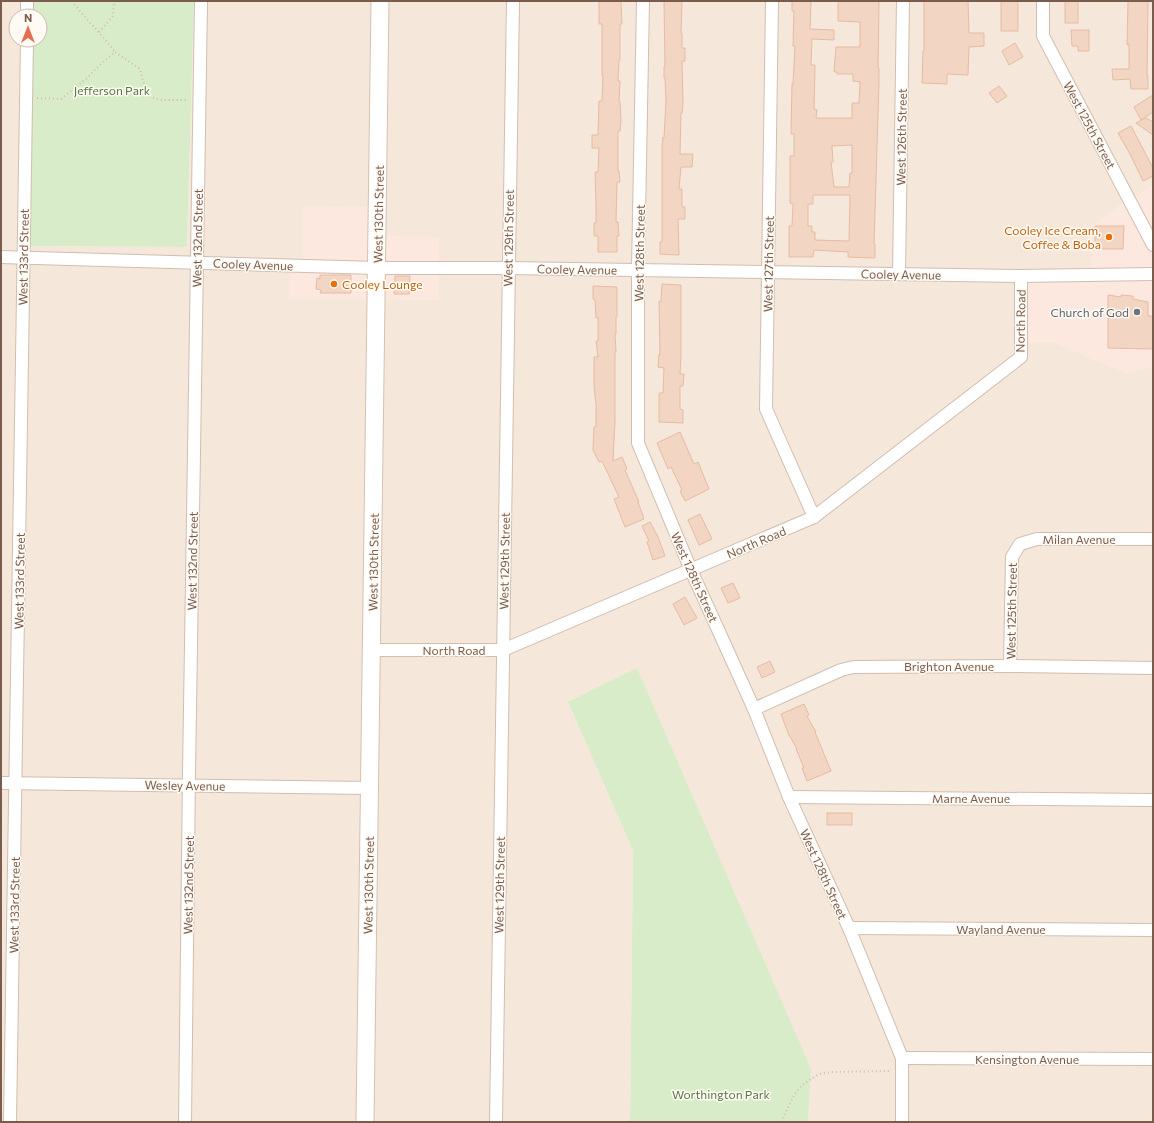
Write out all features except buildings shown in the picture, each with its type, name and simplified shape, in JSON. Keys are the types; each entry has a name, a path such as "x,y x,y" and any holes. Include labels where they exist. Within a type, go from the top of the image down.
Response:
{"main road":[{"name":"West 130th Street","path":"365,1122 380,1"}],"street":[{"name":"West 132nd Street","path":"185,1122 201,1"},
{"name":"West 129th Street","path":"496,1122 513,1"},
{"name":"West 128th Street","path":"643,1 638,270 638,442 691,570 754,709 789,797 849,928 902,1058 902,1122"},
{"name":"West 127th Street","path":"772,1 766,409 814,517"},
{"name":"West 126th Street","path":"900,274 903,1"},
{"name":"West 125th Street","path":"1042,1 1042,36 1153,245"},
{"name":"West 133rd Street","path":"10,1122 27,48"},
{"name":"Cooley Avenue","path":"1,257 377,268 508,268 1021,276 1153,274"},
{"name":"North Road","path":"372,650 503,650 814,517 1021,357 1021,276"},
{"name":"Milan Avenue","path":"1012,557 1020,544 1037,538 1153,539"},
{"name":"West 125th Street","path":"1010,666 1012,557"},
{"name":"Brighton Avenue","path":"754,709 841,670 854,667 1010,666 1153,668"},
{"name":"Wesley Avenue","path":"1,783 370,788"},
{"name":"Marne Avenue","path":"789,797 1153,800"},
{"name":"Wayland Avenue","path":"849,928 1153,930"},
{"name":"Kensington Avenue","path":"902,1058 1153,1059"}],"path":[{"path":"72,1 115,52 140,69 147,96 162,100 188,100"},
{"path":"99,32 113,16 114,1"},
{"path":"37,98 62,99 115,52"},
{"path":"781,1122 794,1095 802,1085 819,1074 832,1072 891,1071"}],"shaded area":[{"path":"1,1 34,1 34,8 8,8 8,48 34,48 29,246 187,247 194,1 1153,1 1153,1122 808,1122 811,1069 568,702 633,851 630,1122 1,1122"},
{"path":"1153,185 1153,366 1128,374 1054,343 1028,343 1027,270 1091,270 1091,227 1124,202"},
{"path":"303,206 383,207 383,236 439,237 439,300 289,299 290,260 303,260"}],"green space":[{"name":"Jefferson Park","path":"34,1 194,1 187,247 29,246 33,48 48,48 48,8 34,8"},
{"name":"Worthington Park","path":"637,668 811,1069 808,1122 630,1122 633,851 568,702"}],"place":[{"name":"Cooley Ice Cream, Coffee & Boba","path":"1109,237"},
{"name":"Cooley Lounge","path":"334,284"},
{"name":"Church of God","path":"1137,312"}]}
